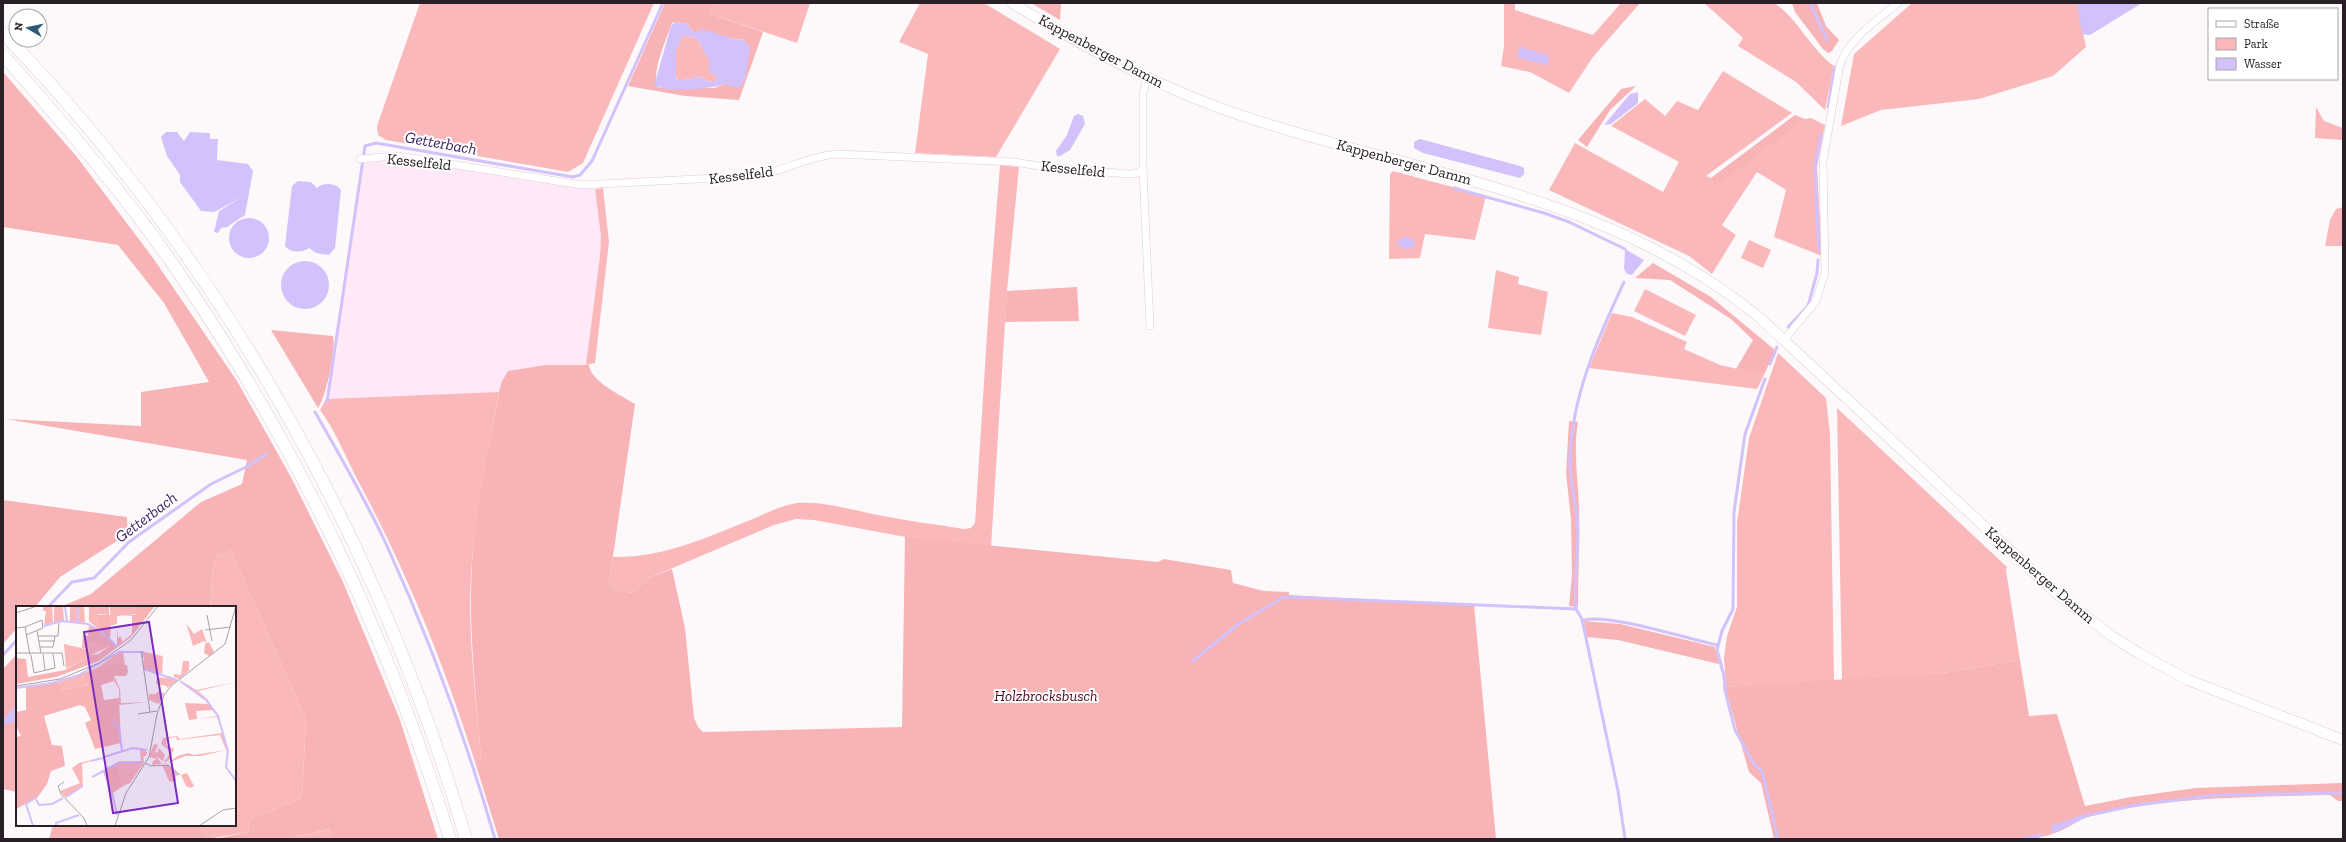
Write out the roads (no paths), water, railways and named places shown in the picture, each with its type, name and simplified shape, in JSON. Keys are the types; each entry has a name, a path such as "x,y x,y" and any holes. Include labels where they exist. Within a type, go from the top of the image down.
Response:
{"highway":[{"path":"3,32 65,101 153,210 238,332 278,400 355,545 402,653 444,768 466,839"},
{"path":"3,55 94,160 138,217 180,274 261,402 337,545 388,660 414,729 450,839"}],"main road":[{"name":"Kappenberger Damm","path":"1012,3 1046,24 1147,77 1255,121 1499,188 1583,216 1658,252 1712,282 1738,299 2057,594 2113,637 2140,654 2188,680 2343,740"}],"street":[{"path":"1784,340 1816,301 1825,273 1822,161 1840,64 1846,49 1855,39 1898,3"},
{"path":"1147,77 1143,94 1143,168 1150,326"},
{"name":"Kesselfeld","path":"362,159 394,156 406,157 588,185 754,176 779,171 816,157 838,154 1014,162 1052,168 1129,174 1138,173 1143,168"}],"water":[{"path":"2077,3 2142,3 2090,35 2082,34"},
{"path":"675,22 688,24 693,33 703,29 734,39 744,40 750,47 746,76 742,85 737,88 725,84 709,88 690,90 661,88 654,86 671,26","holes":["683,36 694,37 700,42 709,58 709,71 717,77 715,81 711,82 699,77 679,81 676,78 676,51"]},
{"path":"1520,47 1548,55 1549,63 1546,65 1519,58 1517,55"},
{"path":"1638,92 1638,103 1611,124 1604,125 1630,94"},
{"path":"1078,114 1083,116 1085,124 1070,150 1060,156 1057,156 1056,151 1067,135 1074,116"},
{"path":"166,132 177,132 184,141 190,132 210,133 210,139 218,139 217,160 248,164 253,171 245,215 227,227 221,228 218,233 214,232 219,211 242,197 214,212 201,211 180,182 180,175 167,156 161,137"},
{"path":"1420,139 1520,166 1524,168 1524,174 1520,178 1423,153 1414,148 1414,142"},
{"path":"298,181 311,182 317,188 325,184 329,184 336,186 341,190 335,248 329,255 316,253 309,248 297,252 290,250 285,246 292,186"},
{"path":"245,218 253,218 260,221 266,227 269,238 266,249 260,255 253,258 245,258 238,255 232,249 229,242 229,234 232,227 238,221"},
{"path":"1404,237 1413,239 1415,247 1407,249 1398,246 1397,242"},
{"path":"1625,249 1644,260 1632,275 1627,274 1624,269"},
{"path":"300,261 310,261 322,268 329,280 329,290 322,302 310,309 300,309 292,305 285,298 281,290 281,280 285,272 292,265"},
{"path":"16,705 16,721 3,725 3,720"},
{"path":"2088,813 2089,816 2052,834 2051,826"}],"waterway":[{"name":"Getterbach","path":"327,402 365,146 376,143 573,177 580,175 592,161 663,3"},
{"path":"1810,3 1827,40"},
{"path":"1828,107 1835,67"},
{"path":"1819,251 1815,168 1821,134"},
{"path":"1454,188 1544,213 1569,222 1625,249"},
{"path":"1788,327 1808,306 1817,273 1818,260"},
{"path":"1624,282 1596,346 1581,389 1572,435 1570,468 1578,524 1575,590 1576,609 1582,619 1618,791 1625,839"},
{"path":"1770,364 1777,347"},
{"path":"1765,379 1745,434 1734,512 1733,609 1722,631 1717,650 1735,730 1754,764 1762,771 1778,839"},
{"path":"315,412 370,512 403,581 446,690 472,764 495,839"},
{"name":"Getterbach","path":"49,606 72,582 94,578 129,542 211,484 248,466 267,454"},
{"path":"1193,661 1237,625 1282,598 1287,597 1576,609"},
{"path":"1582,621 1592,619 1627,623 1717,645"},
{"name":"Getterbach","path":"3,655 16,641"},
{"path":"2085,816 2136,805 2218,795 2343,793"},
{"path":"2023,839 2041,835"}],"park label":[{"name":"Holzbrocksbusch","path":"1046,696"}]}
